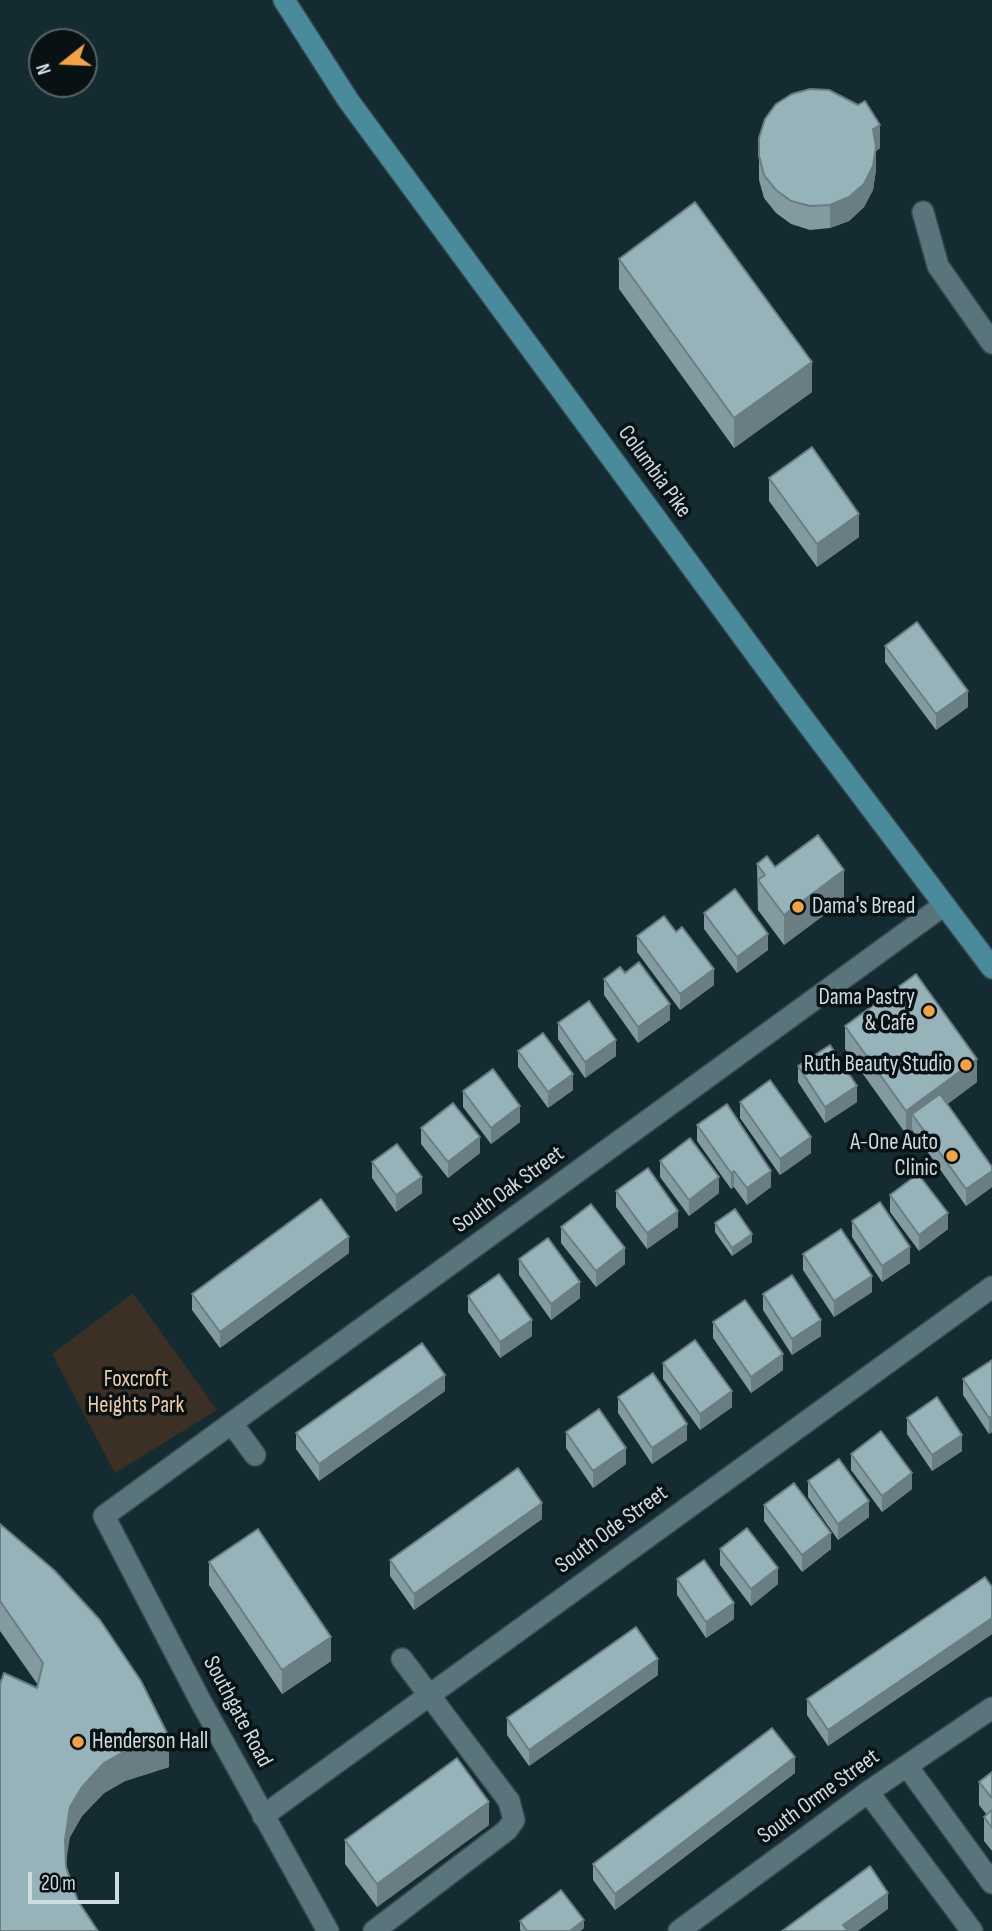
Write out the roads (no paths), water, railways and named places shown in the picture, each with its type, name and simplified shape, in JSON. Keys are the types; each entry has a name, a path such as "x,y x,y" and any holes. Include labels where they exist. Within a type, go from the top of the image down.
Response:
{"main road":[{"name":"Columbia Pike","path":"284,0 348,100 794,706 992,968"}],"street":[{"path":"923,212 938,266 992,343"},
{"name":"South Oak Street","path":"104,1516 233,1425 944,905"},
{"name":"South Ode Street","path":"263,1816 992,1287"},
{"path":"233,1425 255,1455"},
{"name":"Southgate Road","path":"104,1516 263,1816 328,1931"},
{"path":"374,1931 507,1830 514,1821 509,1801 402,1659"},
{"name":"South Orme Street","path":"679,1931 868,1792 992,1708"},
{"path":"907,1766 992,1883"},
{"path":"868,1792 972,1931"}],"place":[{"name":"Dama's Bread","path":"798,907"},
{"name":"Dama Pastry & Cafe","path":"929,1011"},
{"name":"Ruth Beauty Studio","path":"966,1065"},
{"name":"A-One Auto Clinic","path":"952,1156"},
{"name":"Henderson Hall","path":"78,1742"}],"park label":[{"name":"Foxcroft Heights Park","path":"136,1393"}]}
